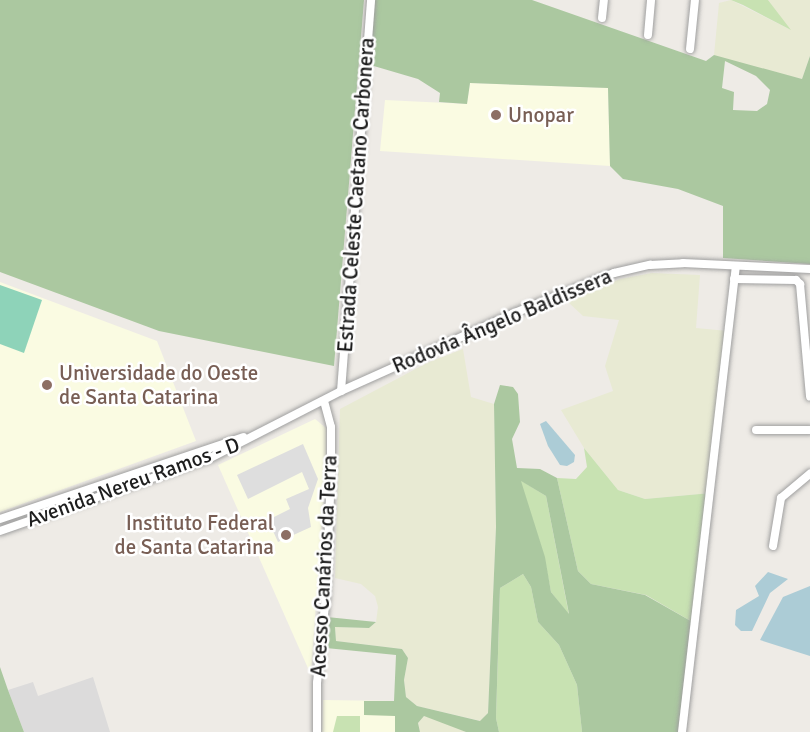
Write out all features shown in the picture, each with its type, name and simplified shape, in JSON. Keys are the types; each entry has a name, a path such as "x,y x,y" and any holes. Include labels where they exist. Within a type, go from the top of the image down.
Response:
{"street":[{"name":"Estrada Celeste Caetano Carbonera","path":"341,391 371,0"},
{"path":"602,18 604,0"},
{"path":"648,35 651,0"},
{"path":"690,49 694,0"},
{"name":"Rodovia Ângelo Baldissera","path":"341,391 512,314 615,273 650,265 810,269"},
{"path":"682,732 736,266"},
{"path":"734,279 796,280 800,284 810,398"},
{"name":"Avenida Nereu Ramos - D","path":"0,531 210,458 341,391"},
{"name":"Acesso Canários da Terra","path":"318,732 317,683 326,596 331,472 331,427 324,401"},
{"path":"756,430 810,430"},
{"name":"Avenida Nereu Ramos - D","path":"0,519 266,431"},
{"path":"773,546 781,498 810,474"}],"shaded area":[{"path":"731,0 789,29 768,0 810,0 810,56 802,79 725,61 714,55 719,3"},
{"name":"Unopar","path":"470,83 608,88 610,166 380,151 385,100 467,104"},
{"path":"652,273 700,275 696,328 728,331 711,493 645,499 618,490 584,448 561,410 613,391 605,366 619,320 583,316 568,302 620,279"},
{"name":"Universidade do Oeste de Santa Catarina","path":"0,282 157,341 196,441 0,512"},
{"path":"463,349 471,397 494,404 496,527 488,713 481,721 417,706 406,697 404,680 408,658 402,649 336,641 335,627 369,628 376,622 378,607 375,596 361,584 335,578 340,409 427,363"},
{"name":"Instituto Federal de Santa Catarina","path":"315,419 326,428 326,463 311,675 218,465"},
{"path":"303,444 318,479 308,508 311,527 278,542 268,520 290,509 286,499 309,489 302,472 248,499 237,475"},
{"path":"93,677 110,732 24,732 8,690 33,682 38,696"},
{"path":"323,700 394,701 420,732 322,732"},
{"path":"424,716 466,732 420,732 418,723"}],"green space":[{"path":"0,0 364,0 334,366 159,331 0,272"},
{"path":"374,0 532,0 706,61 714,55 802,79 810,56 810,264 723,258 723,206 678,189 623,179 610,166 608,88 470,83 467,104 439,102 440,93 418,79 367,64","holes":["725,61 756,76 770,90 767,104 757,111 733,110 734,92 722,88"]},
{"path":"731,0 768,0 791,30 743,5"},
{"path":"0,285 42,300 24,353 0,344"},
{"path":"500,385 513,387 518,394 520,422 512,439 517,468 540,469 557,478 578,571 591,584 645,595 696,624 682,732 582,732 577,685 559,645 538,622 531,587 523,574 500,588 496,718 499,732 466,732 424,716 418,723 420,732 395,732 395,716 364,715 364,701 394,701 396,655 326,648 327,617 376,622 369,628 335,627 336,641 402,649 408,658 404,680 406,697 417,706 480,721 488,713 496,527 494,404","holes":["521,481 546,496 569,614 551,592 545,557"]},
{"path":"584,448 618,490 645,499 711,493 696,624 646,595 591,584 578,571 557,478 576,479 587,467"},
{"path":"520,480 546,496 569,615 551,592 544,556"},
{"path":"523,574 531,587 538,622 559,645 577,685 582,732 499,732 496,718 500,588"},
{"path":"0,667 8,690 24,732 0,732"},
{"path":"337,716 360,716 360,732 333,732"}],"water":[{"path":"546,421 575,455 574,462 567,466 560,465 548,446 540,424"},
{"path":"768,572 788,579 770,593 752,631 741,631 735,625 736,610 759,596 755,586"},
{"path":"810,586 810,656 760,640 783,597"}],"place":[{"name":"Unopar","path":"496,115"},
{"name":"Universidade do Oeste de Santa Catarina","path":"47,385"},
{"name":"Instituto Federal de Santa Catarina","path":"286,535"}]}
